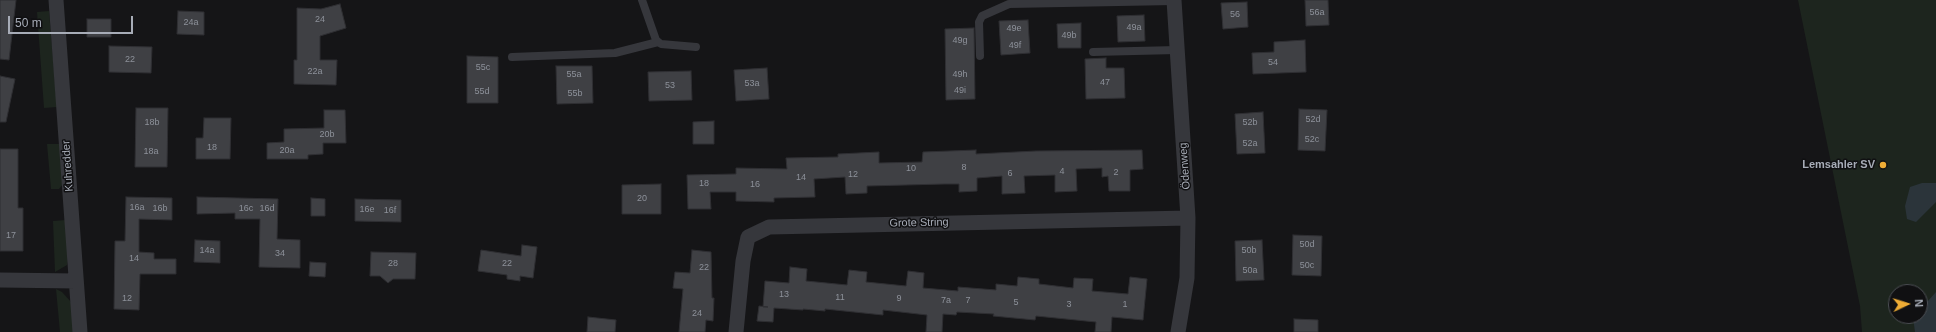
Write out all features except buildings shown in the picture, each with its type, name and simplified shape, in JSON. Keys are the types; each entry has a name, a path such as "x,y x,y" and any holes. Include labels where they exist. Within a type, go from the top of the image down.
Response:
{"street":[{"name":"Kuhredder","path":"56,0 80,332"},
{"name":"Ödenweg","path":"1174,0 1188,218 1187,278 1178,332"},
{"name":"Grote String","path":"736,332 742,261 748,237 769,227 1188,218"},
{"path":"0,280 76,281"}],"lane":[{"path":"642,0 653,36 658,42 661,44 696,47"},
{"path":"980,56 979,22 982,16 1009,4 1174,0"},
{"path":"512,57 615,53 658,42"},
{"path":"1093,52 1177,50"}],"shaded area":[{"path":"1798,0 1936,0 1936,332 1862,332 1860,306"},
{"path":"49,11 57,107 44,108 37,12"},
{"path":"47,144 60,144 63,184 59,189 51,189"},
{"path":"1922,183 1936,183 1936,202 1916,222 1907,219 1905,206 1910,187"},
{"path":"66,220 67,265 55,272 53,221"},
{"path":"56,289 62,292 71,302 74,332 60,332"},
{"path":"1936,292 1936,332 1915,332 1914,324 1928,324 1928,301"}],"place":[{"name":"Lemsahler SV","path":"1883,165"}]}
